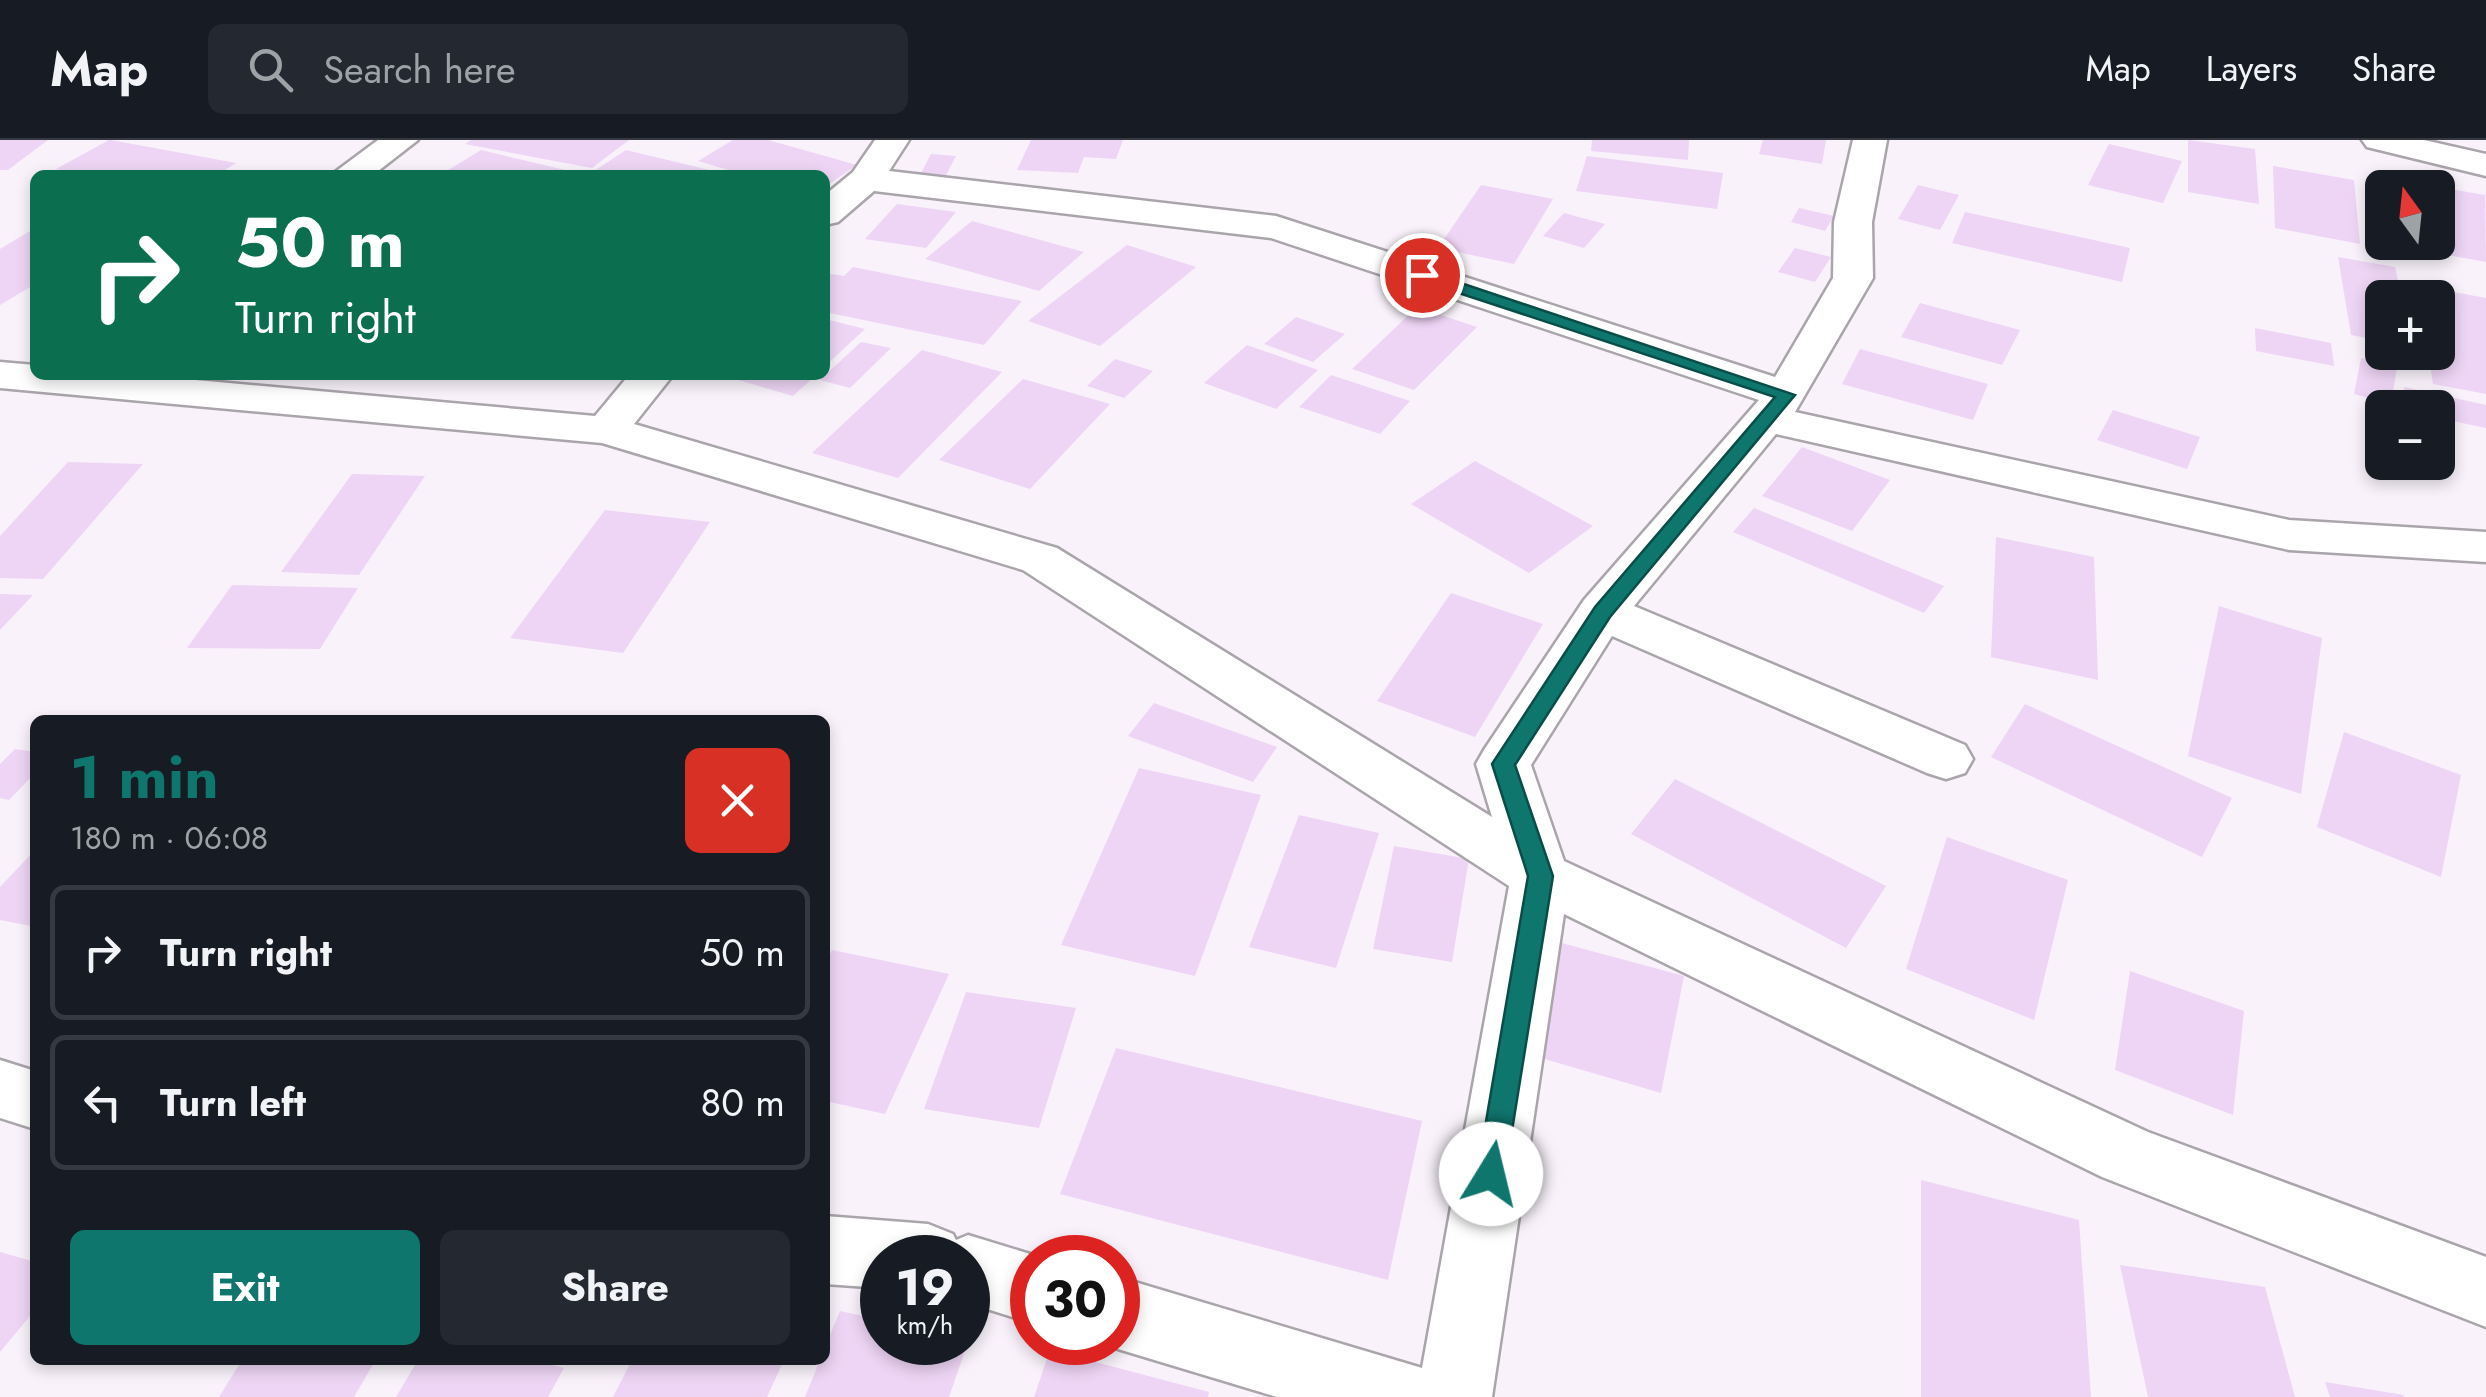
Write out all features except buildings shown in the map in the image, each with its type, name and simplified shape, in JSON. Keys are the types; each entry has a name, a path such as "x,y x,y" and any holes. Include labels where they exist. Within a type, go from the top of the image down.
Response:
{"street":[{"path":"357,170 401,140"},
{"path":"830,210 866,180 892,140"},
{"path":"1454,1397 1540,876 1503,764 1602,612 1776,407 1853,278 1853,222 1870,140"},
{"path":"2379,140 2486,165"},
{"path":"866,180 1276,227 1776,407 2289,536 2486,547"},
{"path":"0,375 30,376"},
{"path":"83,380 606,430 1040,559 1540,876 2126,1155 2486,1292"},
{"path":"606,430 648,380"},
{"path":"1602,612 1946,759"},
{"path":"0,1089 30,1098"},
{"path":"830,1250 860,1253"},
{"path":"1140,1320 1401,1397"}],"route":[{"path":"1422,275 1786,395 1602,612 1503,764 1540,876 1491,1174"}]}
